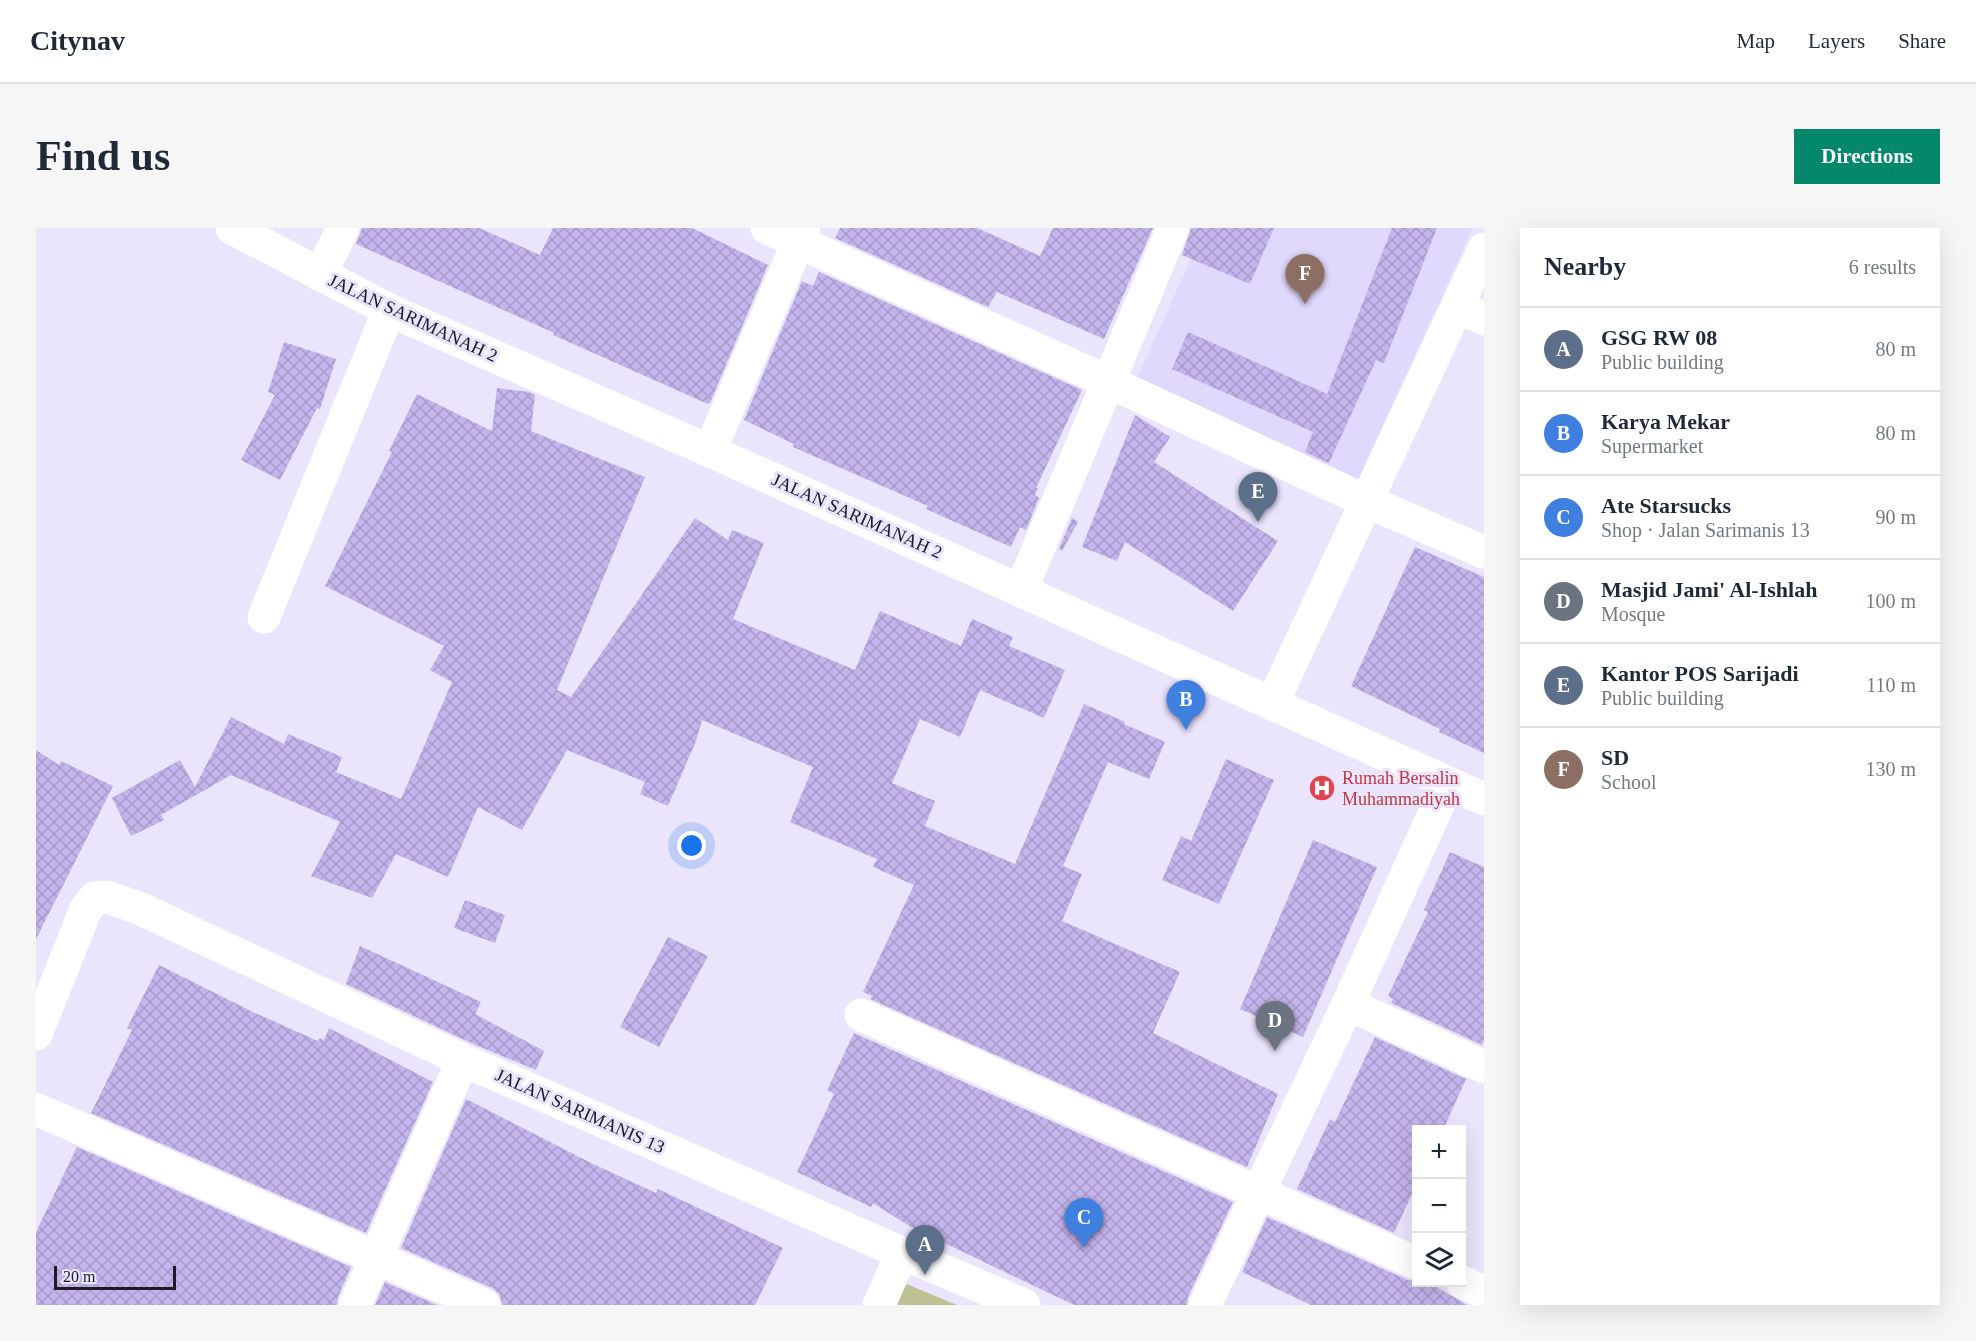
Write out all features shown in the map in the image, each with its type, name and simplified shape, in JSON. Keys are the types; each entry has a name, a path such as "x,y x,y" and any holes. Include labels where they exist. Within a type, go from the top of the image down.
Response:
{"street":[{"name":"JALAN SARIMANAH 2","path":"232,228 389,310 710,451 1484,799"},
{"path":"320,275 343,228"},
{"path":"767,228 801,236 1366,501 1484,552"},
{"path":"1021,591 1173,228"},
{"path":"710,451 801,236"},
{"path":"1272,704 1366,501 1471,313 1484,249"},
{"path":"264,617 389,310"},
{"path":"1205,1305 1348,1004 1448,783"},
{"name":"JALAN SARIMANIS 13","path":"36,1034 86,909 95,898 107,897 139,908 463,1060 1024,1305"},
{"path":"1348,1004 1484,1067"},
{"path":"861,1015 1412,1261"},
{"path":"355,1305 463,1060"},
{"path":"36,1109 484,1305"},
{"path":"879,1305 902,1253"},
{"path":"1466,1284 1484,1292"}],"shaded area":[{"path":"1205,228 1473,228 1358,480 1136,380"}],"green space":[{"path":"904,1283 957,1305 894,1305"}],"building":[{"path":"362,228 479,228 540,255 553,228 692,228 768,265 708,404 356,244"},
{"path":"840,228 977,228 1040,256 1053,228 1153,228 1104,339 997,292 988,307 835,238"},
{"path":"1191,228 1274,228 1250,284 1182,255"},
{"path":"1392,228 1437,228 1384,363 1376,360 1329,463 1305,452 1313,432 1172,369 1188,332 1327,394"},
{"path":"819,272 1082,390 1036,488 1038,488 1035,495 1039,498 1026,530 1020,527 1011,547 926,509 928,506 793,447 794,444 744,420 802,281 813,286"},
{"path":"284,342 336,359 320,409 317,408 280,480 241,460 275,395 268,392"},
{"path":"497,388 529,392 535,395 531,431 645,477 557,690 571,697 695,518 728,540 732,530 764,543 733,619 855,670 880,611 961,646 972,619 1013,637 1009,646 1065,670 1044,718 980,690 960,737 920,719 892,783 935,801 925,826 1015,864 1084,704 1165,742 1149,779 1108,762 1063,866 1082,874 1062,921 1180,972 1153,1033 1278,1094 1247,1167 870,999 872,996 863,992 914,885 873,867 877,859 790,822 813,767 702,720 696,741 668,806 640,794 645,782 567,750 522,830 478,807 448,877 396,854 372,898 311,876 340,822 231,775 161,815 164,820 131,836 112,798 180,760 195,787 231,717 284,744 288,734 342,757 336,772 401,799 452,682 430,670 444,646 325,586 392,452 389,451 417,394 492,431"},
{"path":"1135,415 1170,437 1154,462 1278,541 1233,611 1125,542 1117,561 1082,547"},
{"path":"1072,518 1078,522 1062,551 1059,549"},
{"path":"1415,547 1484,577 1484,753 1351,686"},
{"path":"36,750 59,765 61,761 113,786 36,939"},
{"path":"1226,759 1274,780 1219,904 1162,880 1181,836 1191,841"},
{"path":"1313,840 1377,867 1303,1037 1240,1009"},
{"path":"1450,852 1484,867 1484,1040 1482,1045 1391,1003 1393,999 1388,996 1428,912 1424,910"},
{"path":"465,900 505,915 495,943 454,928"},
{"path":"668,937 708,956 659,1047 620,1027"},
{"path":"360,946 481,1002 475,1014 544,1051 536,1070 471,1043 346,984"},
{"path":"159,965 253,1012 318,1041 320,1038 324,1040 329,1028 433,1082 366,1233 91,1113 132,1030 127,1028"},
{"path":"854,1033 1233,1202 1188,1297 1187,1305 1074,1305 911,1227 873,1203 871,1207 797,1172 834,1094 827,1090"},
{"path":"1375,1037 1466,1079 1445,1125 1412,1125 1412,1194 1394,1233 1297,1189 1330,1119 1335,1122"},
{"path":"466,1099 591,1163 656,1193 658,1189 783,1248 755,1305 502,1305 499,1294 492,1288 401,1248"},
{"path":"77,1147 351,1267 338,1297 337,1305 36,1305 36,1232"},
{"path":"1267,1217 1412,1280 1412,1287 1436,1287 1467,1305 1311,1305 1242,1272"},
{"path":"385,1282 437,1305 375,1305"}],"place":[{"name":"SD","path":"1305,304"},
{"name":"Kantor POS Sarijadi","path":"1258,522"},
{"name":"Karya Mekar","path":"1186,730"},
{"name":"Rumah Bersalin Muhammadiyah","path":"1322,788"},
{"name":"Masjid Jami' Al-Ishlah","path":"1275,1051"},
{"name":"Ate Starsucks","path":"1084,1248"},
{"name":"GSG RW 08","path":"925,1275"}]}
